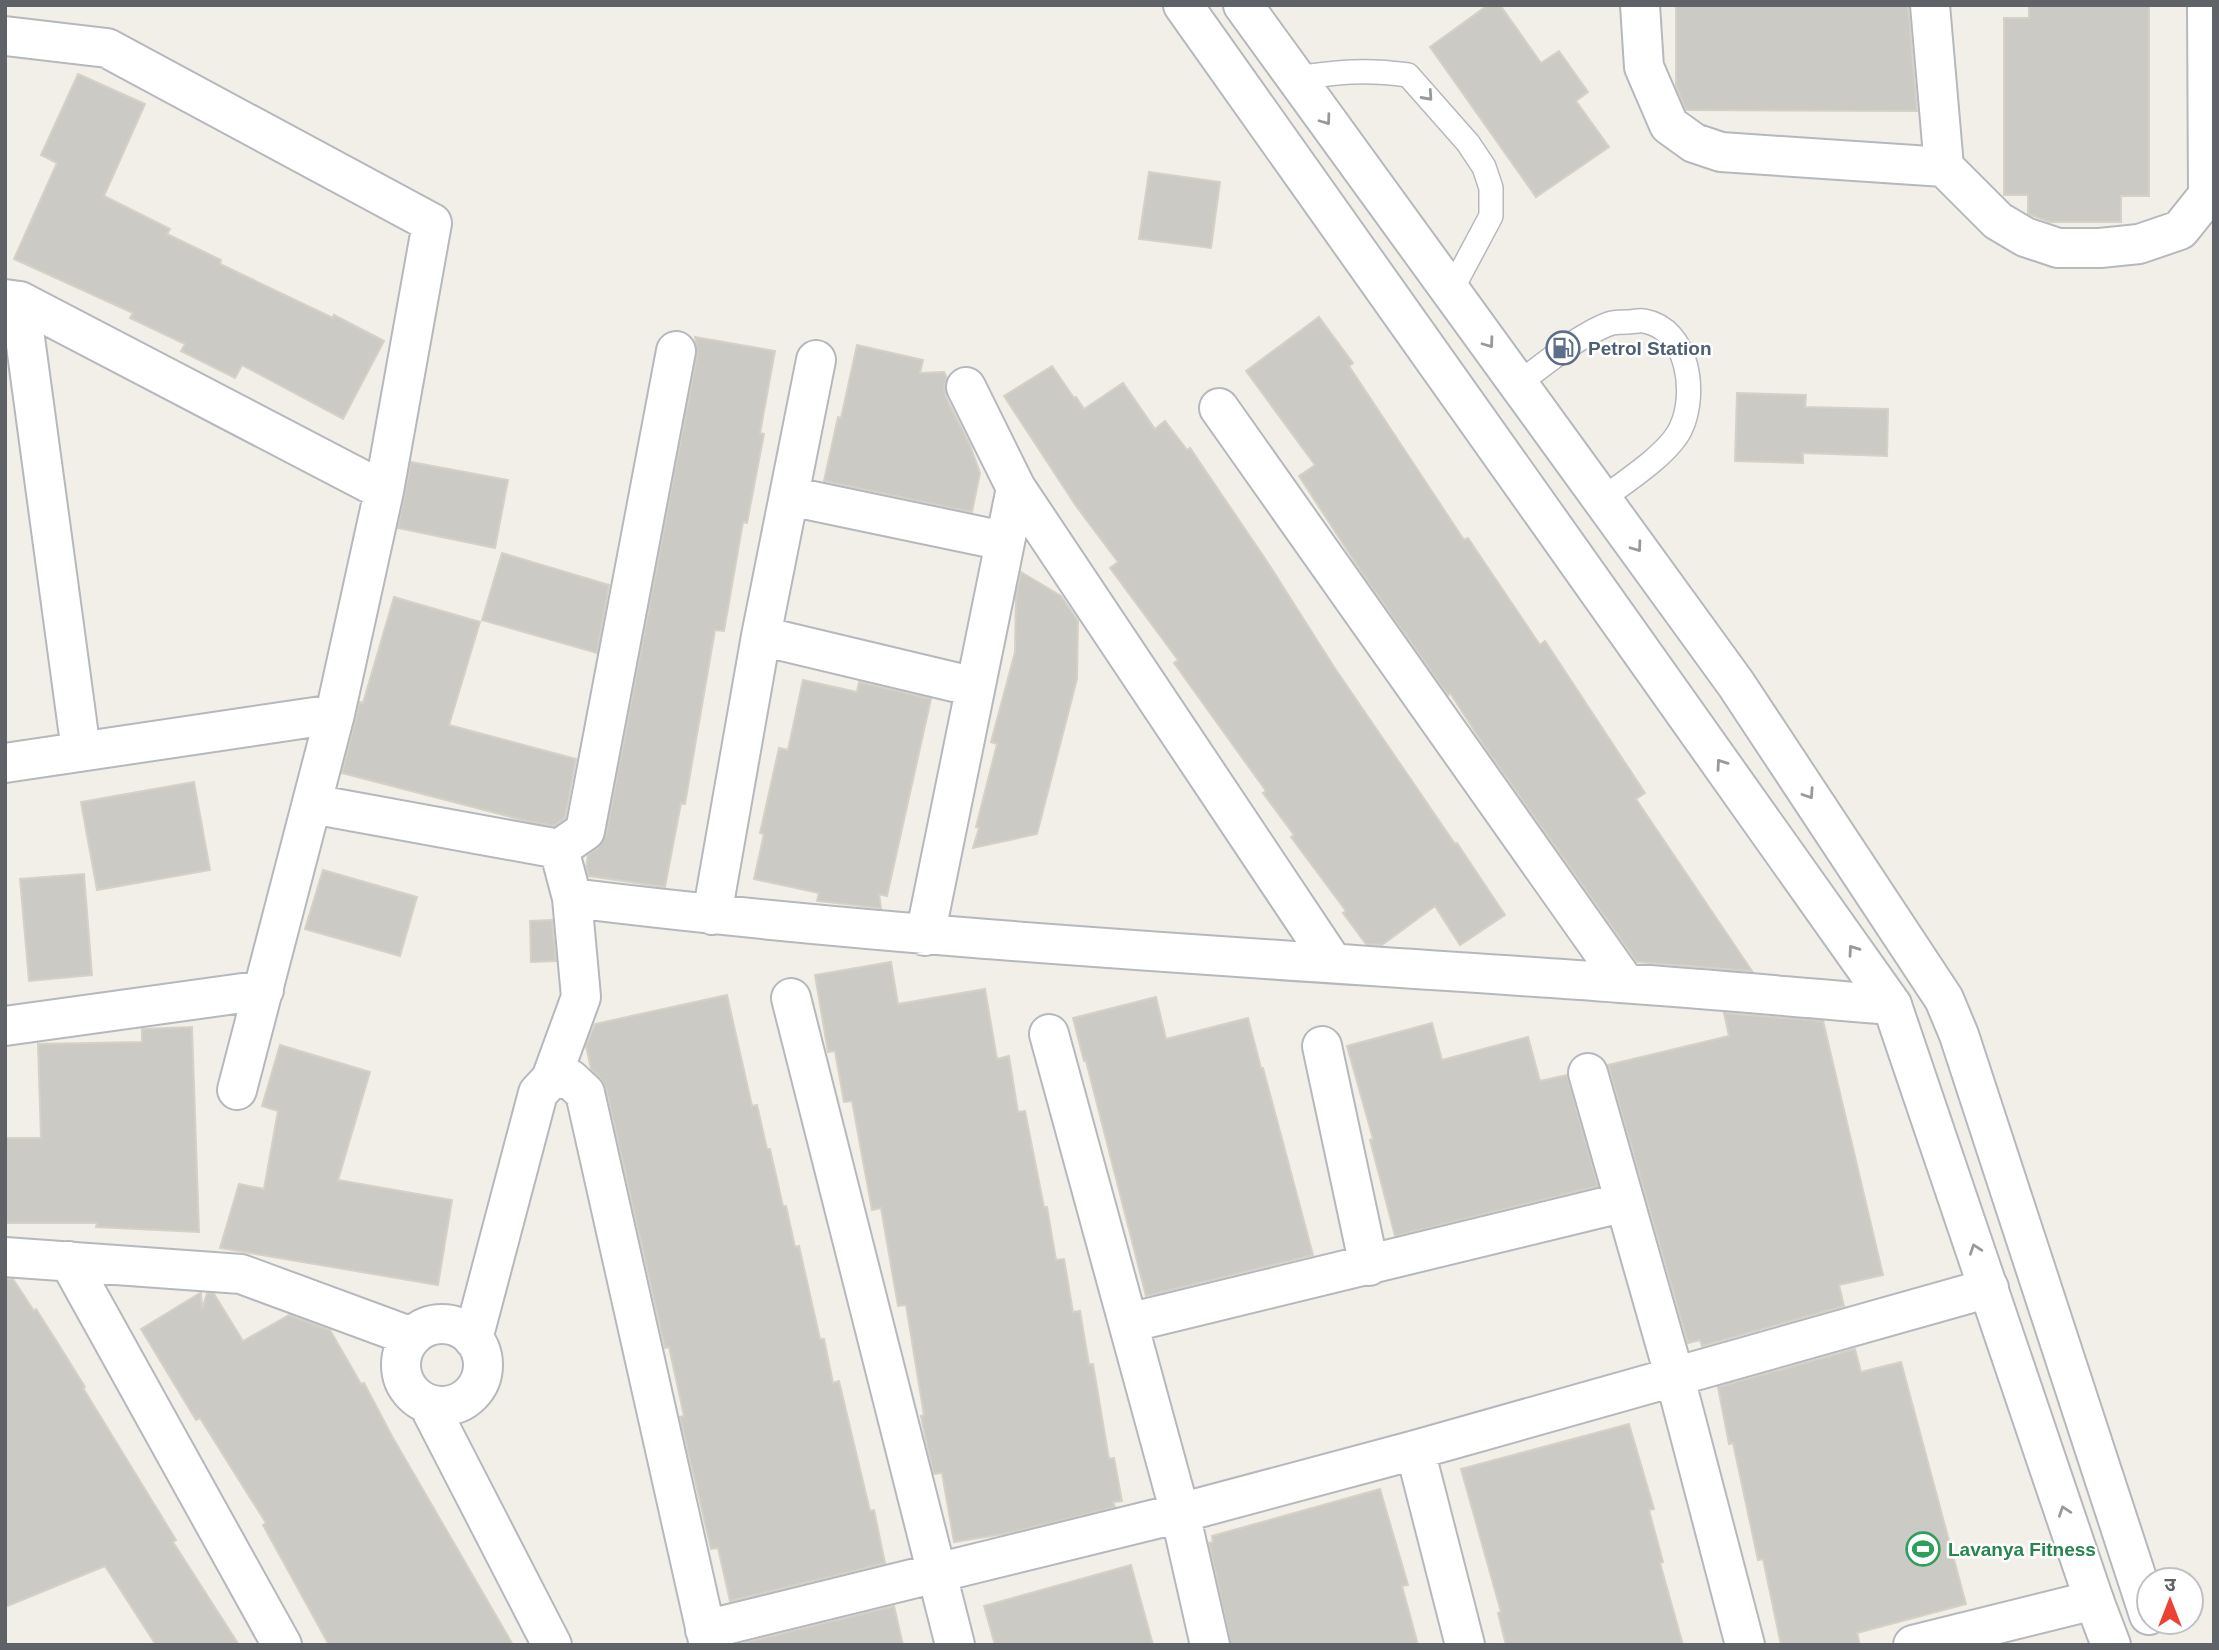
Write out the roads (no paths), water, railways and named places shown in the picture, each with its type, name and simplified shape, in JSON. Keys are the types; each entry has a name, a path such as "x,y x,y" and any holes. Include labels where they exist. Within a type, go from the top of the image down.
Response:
{"street":[{"path":"1184,5 1892,1006 2111,1645"},
{"path":"1243,5 1736,684 1944,999 1959,1035 2135,1572"},
{"path":"1640,5 1644,67 1669,125 1694,143 1721,152 1944,167"},
{"path":"1930,5 1944,167 1998,221 2025,237 2058,248 2138,244 2180,230 2208,195 2207,5"},
{"path":"5,36 107,48 432,223 384,491 335,714 237,1090"},
{"path":"1419,336 1457,299"},
{"path":"13,300 384,491"},
{"path":"13,300 80,751"},
{"path":"312,804 559,849 585,831 676,351"},
{"path":"712,915 761,636 817,360"},
{"path":"966,387 1016,488 1333,963"},
{"path":"1219,408 1625,983"},
{"path":"925,936 1016,488"},
{"path":"789,496 1004,541"},
{"path":"761,636 975,687"},
{"path":"5,763 335,714"},
{"path":"473,1339 538,1093 551,1079 581,997 572,898 559,849"},
{"path":"572,898 925,936 1625,983 1892,1006"},
{"path":"5,1026 264,990"},
{"path":"791,998 955,1645"},
{"path":"1049,1034 1180,1513 1210,1645"},
{"path":"1322,1046 1369,1266"},
{"path":"1588,1073 1675,1378 1745,1645"},
{"path":"551,1079 570,1079 585,1093 707,1638 938,1571 1180,1513 1415,1450 1989,1288"},
{"path":"1128,1323 1625,1202"},
{"path":"5,1257 242,1274 412,1337"},
{"path":"69,1261 282,1645"},
{"path":"436,1325 450,1325 463,1330 473,1339 483,1363 476,1389 466,1399 454,1405 428,1404 416,1398 402,1375 401,1361 404,1348 412,1337 423,1329 436,1325"},
{"path":"428,1404 552,1645"},
{"path":"1415,1450 1465,1645"},
{"path":"1913,1645 2094,1600"}],"lane":[{"path":"1296,78 1351,71 1408,75 1468,143 1485,167 1491,188 1491,216 1457,299"},
{"path":"1518,383 1577,341 1613,323 1645,321 1664,330 1679,348 1690,387 1690,403 1681,430 1658,456 1602,499"}],"place":[{"name":"Petrol Station","path":"1563,348"},
{"name":"Lavanya Fitness","path":"1923,1549"}]}
